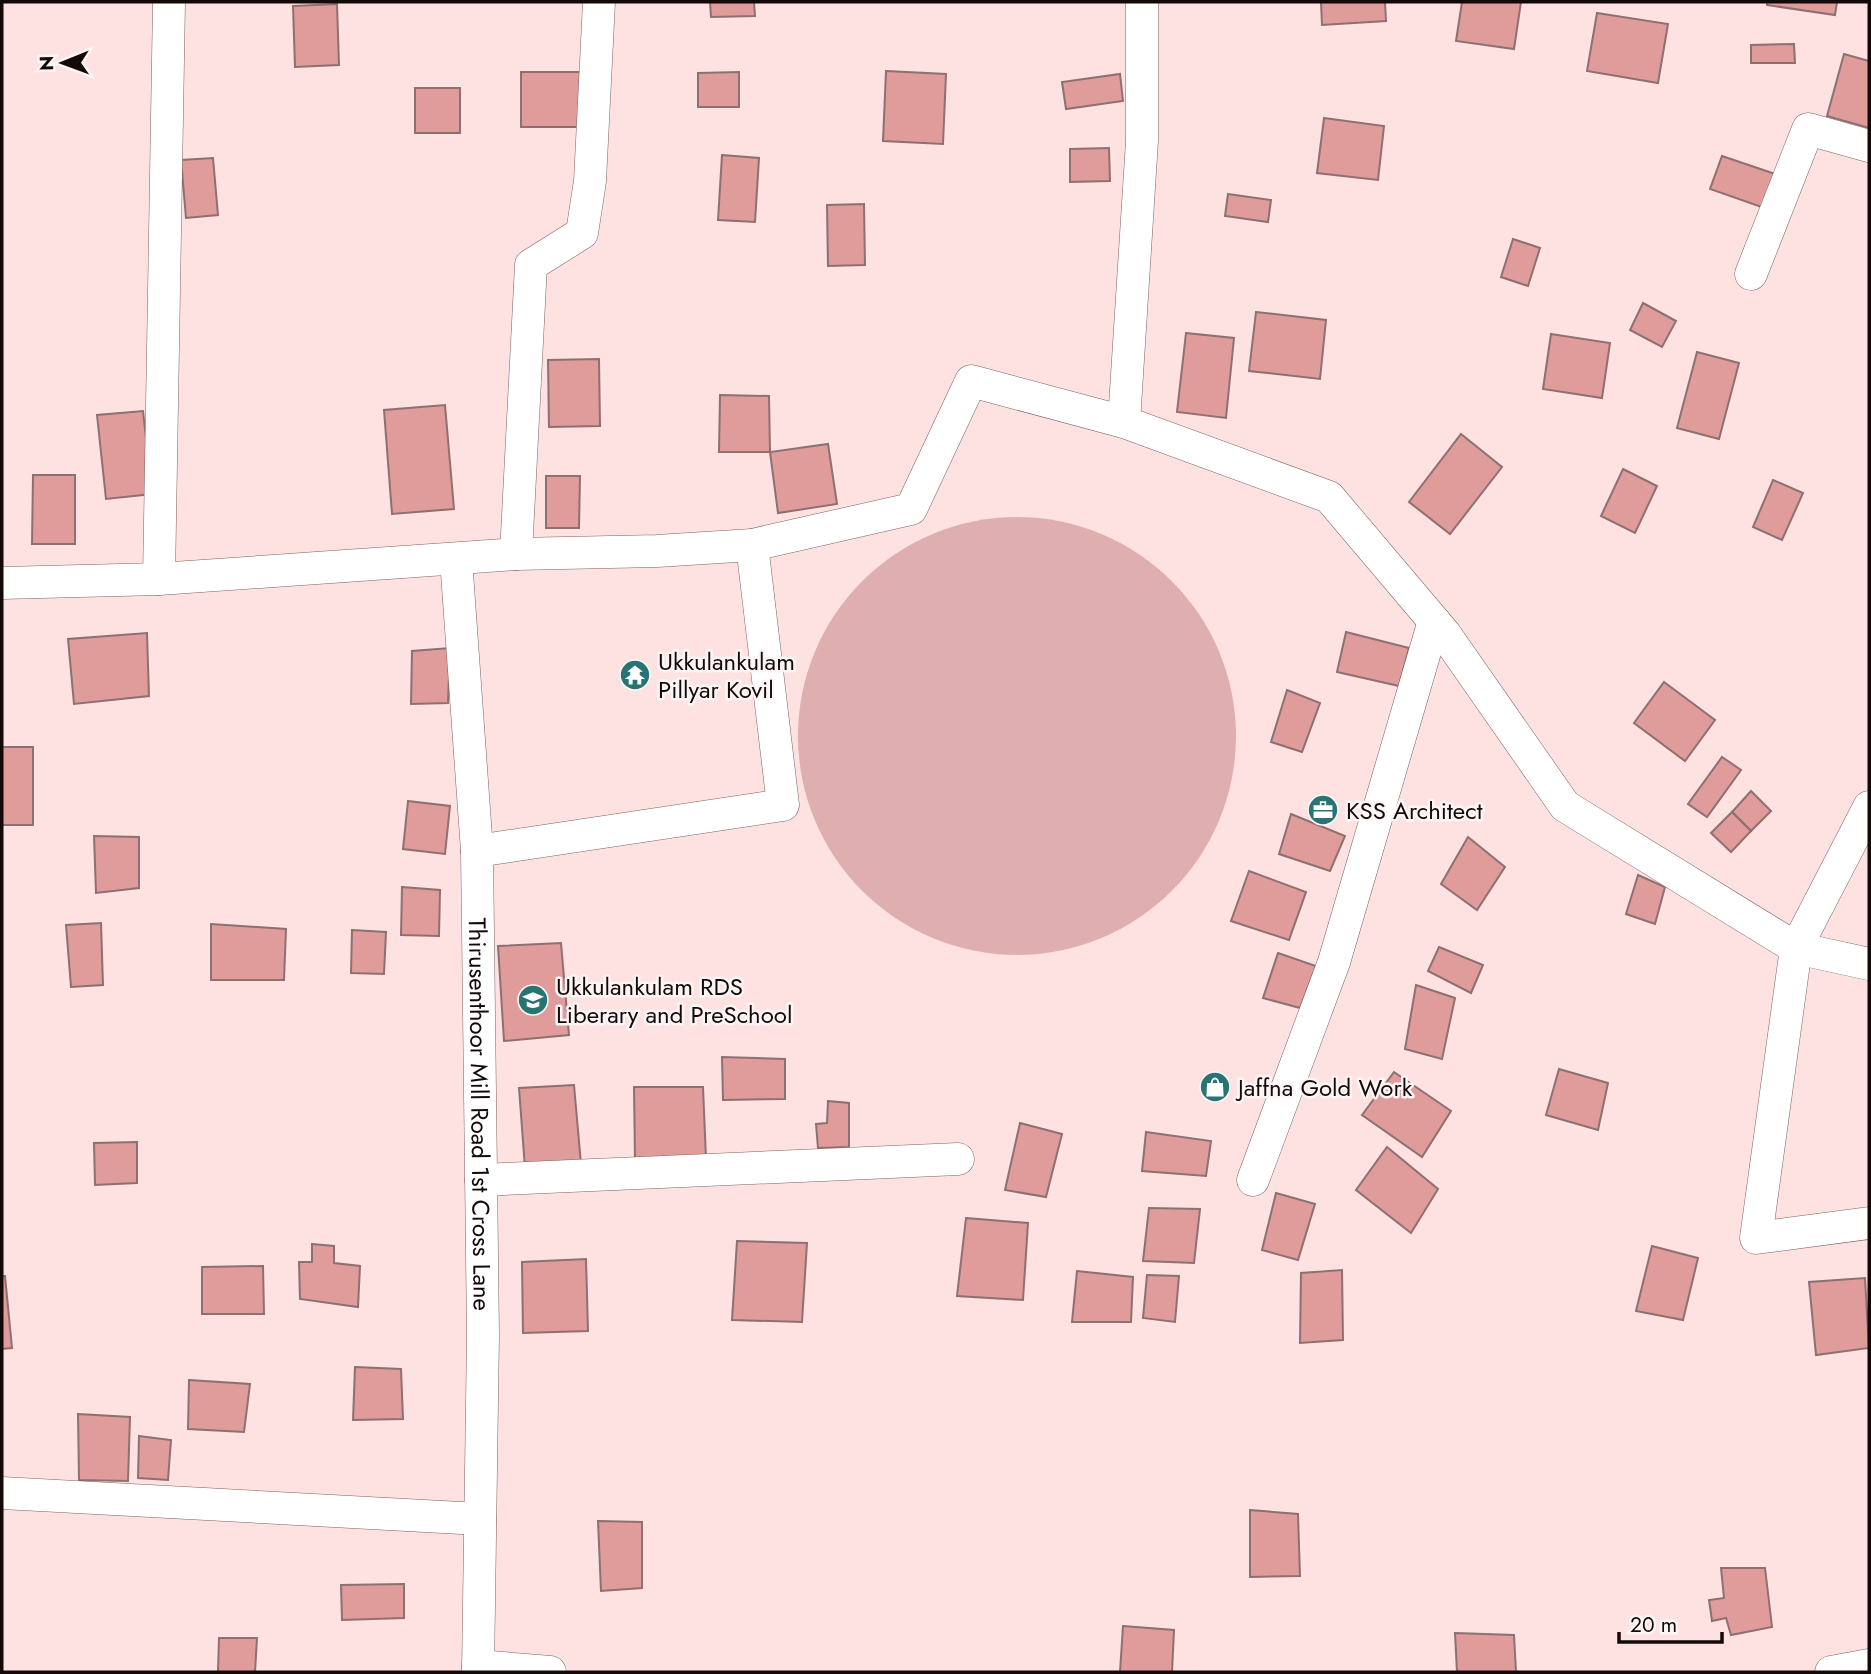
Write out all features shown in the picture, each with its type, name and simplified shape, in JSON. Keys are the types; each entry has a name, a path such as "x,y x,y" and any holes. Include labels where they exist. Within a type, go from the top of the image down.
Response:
{"street":[{"path":"159,579 169,2"},
{"path":"516,554 531,265 582,233 590,181 599,2"},
{"path":"1124,422 1142,141 1142,2"},
{"path":"1751,274 1808,129 1869,146"},
{"path":"2,583 159,579 516,554 657,551 752,545 911,509 971,381 1124,422 1329,497 1434,621 1565,806 1796,948 1869,964"},
{"path":"477,851 783,806 752,545"},
{"name":"Thirusenthoor Mill Road 1st Cross Lane","path":"456,559 477,851 481,1180 478,1669"},
{"path":"1253,1180 1334,962 1434,621"},
{"path":"1869,807 1796,948 1756,1238 1869,1223"},
{"path":"481,1180 958,1159"},
{"path":"2,1493 480,1519"},
{"path":"1830,1672 1869,1665"},
{"path":"478,1669 550,1672"}],"shaded area":[{"path":"1017,517 1060,521 1101,533 1139,553 1172,581 1200,614 1220,652 1232,693 1236,736 1232,779 1220,820 1200,858 1172,891 1139,919 1101,939 1060,951 1017,955 974,951 933,939 895,919 862,891 834,858 814,820 802,779 798,736 802,693 814,652 834,614 862,581 895,553 933,533 974,521"}],"building":[{"path":"710,2 754,2 755,16 711,17"},
{"path":"1321,2 1385,2 1386,21 1322,25"},
{"path":"1462,2 1521,2 1514,49 1456,41"},
{"path":"1767,2 1837,2 1835,15 1767,5"},
{"path":"337,4 339,65 295,67 293,6"},
{"path":"1597,13 1668,24 1658,83 1587,71"},
{"path":"1794,44 1795,63 1751,63 1751,45"},
{"path":"1844,54 1869,61 1869,128 1827,116"},
{"path":"886,71 946,74 943,144 883,141"},
{"path":"521,72 581,72 581,127 521,127"},
{"path":"739,72 739,107 698,107 698,73"},
{"path":"1120,74 1123,101 1066,109 1062,82"},
{"path":"415,88 460,88 460,133 415,133"},
{"path":"1324,118 1384,126 1378,180 1317,173"},
{"path":"1109,148 1110,181 1070,182 1070,149"},
{"path":"722,155 759,158 755,222 718,220"},
{"path":"1722,156 1781,176 1770,210 1710,189"},
{"path":"213,158 218,215 186,218 181,160"},
{"path":"1228,194 1271,200 1268,222 1225,216"},
{"path":"864,204 865,265 828,266 827,205"},
{"path":"1513,239 1540,248 1528,286 1501,277"},
{"path":"1643,303 1676,321 1662,347 1630,330"},
{"path":"1256,312 1326,320 1320,379 1249,371"},
{"path":"1186,333 1234,338 1226,418 1177,412"},
{"path":"1551,334 1610,343 1602,398 1543,389"},
{"path":"1697,352 1739,363 1719,439 1677,428"},
{"path":"599,359 600,426 549,427 548,360"},
{"path":"720,395 769,396 770,452 719,452"},
{"path":"445,405 454,509 392,514 384,410"},
{"path":"143,411 152,494 106,499 97,415"},
{"path":"1461,434 1502,467 1450,534 1409,502"},
{"path":"828,444 837,504 778,513 770,452"},
{"path":"1623,469 1657,486 1635,533 1601,516"},
{"path":"33,475 75,475 75,544 32,544"},
{"path":"546,476 580,476 579,528 546,528"},
{"path":"1773,480 1803,493 1782,540 1753,527"},
{"path":"1346,632 1409,648 1399,686 1337,672"},
{"path":"147,633 149,696 74,704 68,639"},
{"path":"450,648 448,703 411,704 412,651"},
{"path":"1664,682 1715,720 1685,761 1634,723"},
{"path":"1287,690 1320,703 1302,752 1271,742"},
{"path":"2,747 33,747 33,825 2,825"},
{"path":"1722,757 1741,770 1707,817 1688,804"},
{"path":"1751,791 1771,811 1751,831 1732,812"},
{"path":"408,801 450,806 445,854 403,849"},
{"path":"1732,812 1751,831 1731,852 1711,833"},
{"path":"1291,814 1345,836 1330,871 1279,854"},
{"path":"94,836 139,837 139,888 96,893"},
{"path":"1468,837 1505,867 1477,910 1441,884"},
{"path":"1249,871 1306,892 1289,940 1231,921"},
{"path":"1638,875 1665,887 1655,924 1626,914"},
{"path":"402,887 440,890 439,936 401,935"},
{"path":"101,923 103,985 71,987 66,925"},
{"path":"211,924 286,929 284,980 211,980"},
{"path":"352,930 386,932 384,974 351,973"},
{"path":"561,943 569,1035 504,1041 498,946"},
{"path":"1439,947 1483,965 1471,993 1428,971"},
{"path":"1278,953 1316,966 1300,1008 1263,998"},
{"path":"1416,985 1455,998 1442,1059 1405,1049"},
{"path":"722,1057 785,1059 785,1099 723,1100"},
{"path":"1559,1069 1608,1083 1598,1130 1546,1115"},
{"path":"1394,1072 1451,1111 1422,1157 1362,1115"},
{"path":"574,1085 581,1164 525,1168 519,1088"},
{"path":"634,1087 703,1087 706,1159 635,1160"},
{"path":"828,1101 849,1103 849,1147 818,1148 816,1124 827,1123"},
{"path":"1020,1123 1062,1134 1046,1197 1005,1190"},
{"path":"1146,1132 1211,1141 1206,1176 1142,1171"},
{"path":"137,1142 137,1183 95,1185 94,1143"},
{"path":"1387,1147 1438,1189 1411,1233 1356,1190"},
{"path":"1276,1193 1315,1204 1298,1260 1262,1250"},
{"path":"1149,1208 1200,1209 1194,1263 1143,1261"},
{"path":"966,1218 1028,1223 1023,1300 957,1296"},
{"path":"737,1241 807,1243 802,1322 732,1320"},
{"path":"312,1244 334,1246 334,1263 360,1266 358,1307 300,1299 299,1262 312,1262"},
{"path":"1652,1246 1698,1258 1683,1320 1636,1311"},
{"path":"586,1259 588,1331 523,1333 522,1262"},
{"path":"263,1266 264,1314 202,1314 202,1267"},
{"path":"1342,1270 1343,1340 1300,1343 1301,1273"},
{"path":"1077,1271 1133,1277 1131,1322 1072,1322"},
{"path":"1147,1275 1179,1276 1175,1322 1143,1318"},
{"path":"2,1276 5,1276 12,1348 2,1349"},
{"path":"1865,1278 1869,1348 1816,1355 1809,1282"},
{"path":"355,1367 401,1369 403,1419 353,1420"},
{"path":"189,1380 250,1384 244,1432 188,1429"},
{"path":"78,1414 130,1417 128,1481 79,1480"},
{"path":"139,1436 171,1440 168,1480 138,1478"},
{"path":"1250,1510 1298,1514 1300,1576 1250,1577"},
{"path":"598,1521 642,1522 642,1588 601,1591"},
{"path":"1721,1568 1765,1568 1772,1627 1731,1635 1726,1618 1712,1621 1709,1600 1724,1598"},
{"path":"404,1584 404,1618 342,1620 341,1585"},
{"path":"1123,1626 1174,1630 1172,1672 1120,1672"},
{"path":"1455,1633 1514,1635 1516,1672 1457,1672"},
{"path":"219,1638 257,1638 255,1672 218,1672"}],"place":[{"name":"Ukkulankulam Pillyar Kovil","path":"635,675"},
{"name":"KSS Architect","path":"1323,810"},
{"name":"Ukkulankulam RDS Liberary and PreSchool","path":"533,1000"},
{"name":"Jaffna Gold Work","path":"1215,1087"}]}
